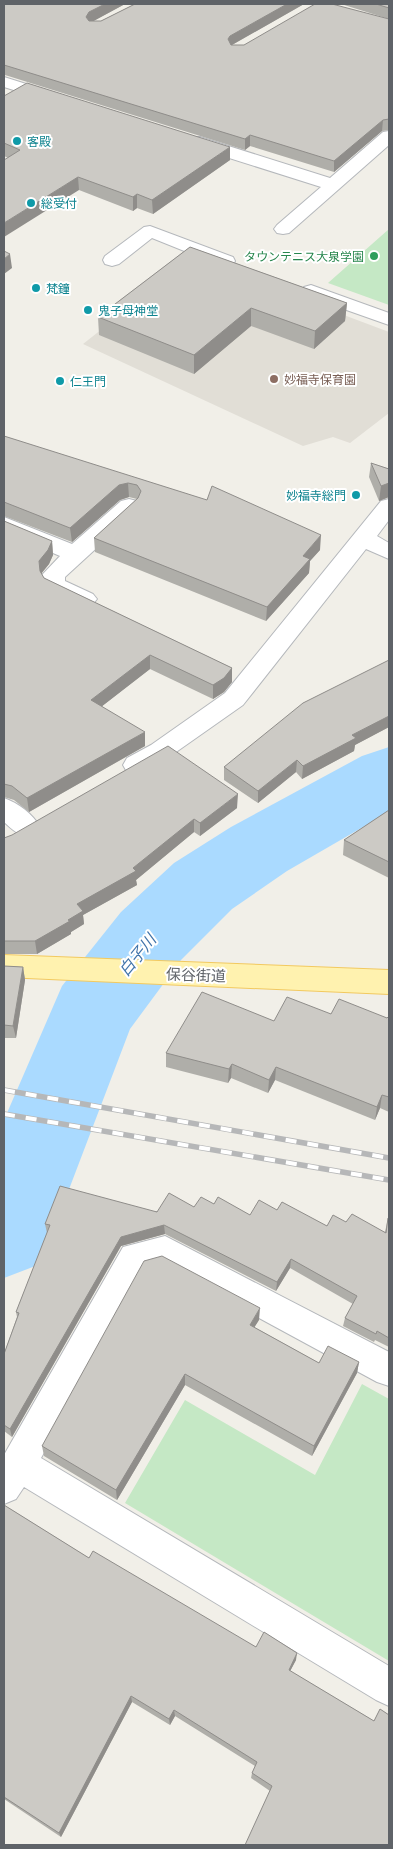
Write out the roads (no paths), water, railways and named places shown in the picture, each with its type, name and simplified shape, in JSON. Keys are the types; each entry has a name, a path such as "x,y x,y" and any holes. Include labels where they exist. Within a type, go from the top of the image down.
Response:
{"main road":[{"name":"保谷街道","path":"4,966 389,982"}],"street":[{"path":"4,82 70,102"},
{"path":"283,229 389,136"},
{"path":"183,138 334,185"},
{"path":"112,260 150,231 240,266"},
{"path":"296,286 389,319"},
{"path":"108,610 54,585 54,575 129,506"},
{"path":"119,775 160,751 234,699 243,675 364,539 389,506"},
{"path":"4,524 75,554"},
{"path":"364,539 389,552"},
{"path":"4,808 35,822 4,840"},
{"path":"389,1370 165,1251 134,1258 11,1476 389,1687"}],"waterway":[{"name":"白子川","path":"4,1234 93,1012 151,936 203,886 259,849 389,776"}],"railway":[{"path":"4,1090 389,1158"},
{"path":"4,1114 389,1180"}],"place":[{"name":"客殿","path":"17,141"},
{"name":"総受付","path":"31,203"},
{"name":"タウンテニス大泉学園","path":"374,256"},
{"name":"梵鐘","path":"36,288"},
{"name":"鬼子母神堂","path":"88,310"},
{"name":"妙福寺保育園","path":"274,379"},
{"name":"仁王門","path":"60,381"},
{"name":"妙福寺総門","path":"356,495"}]}
